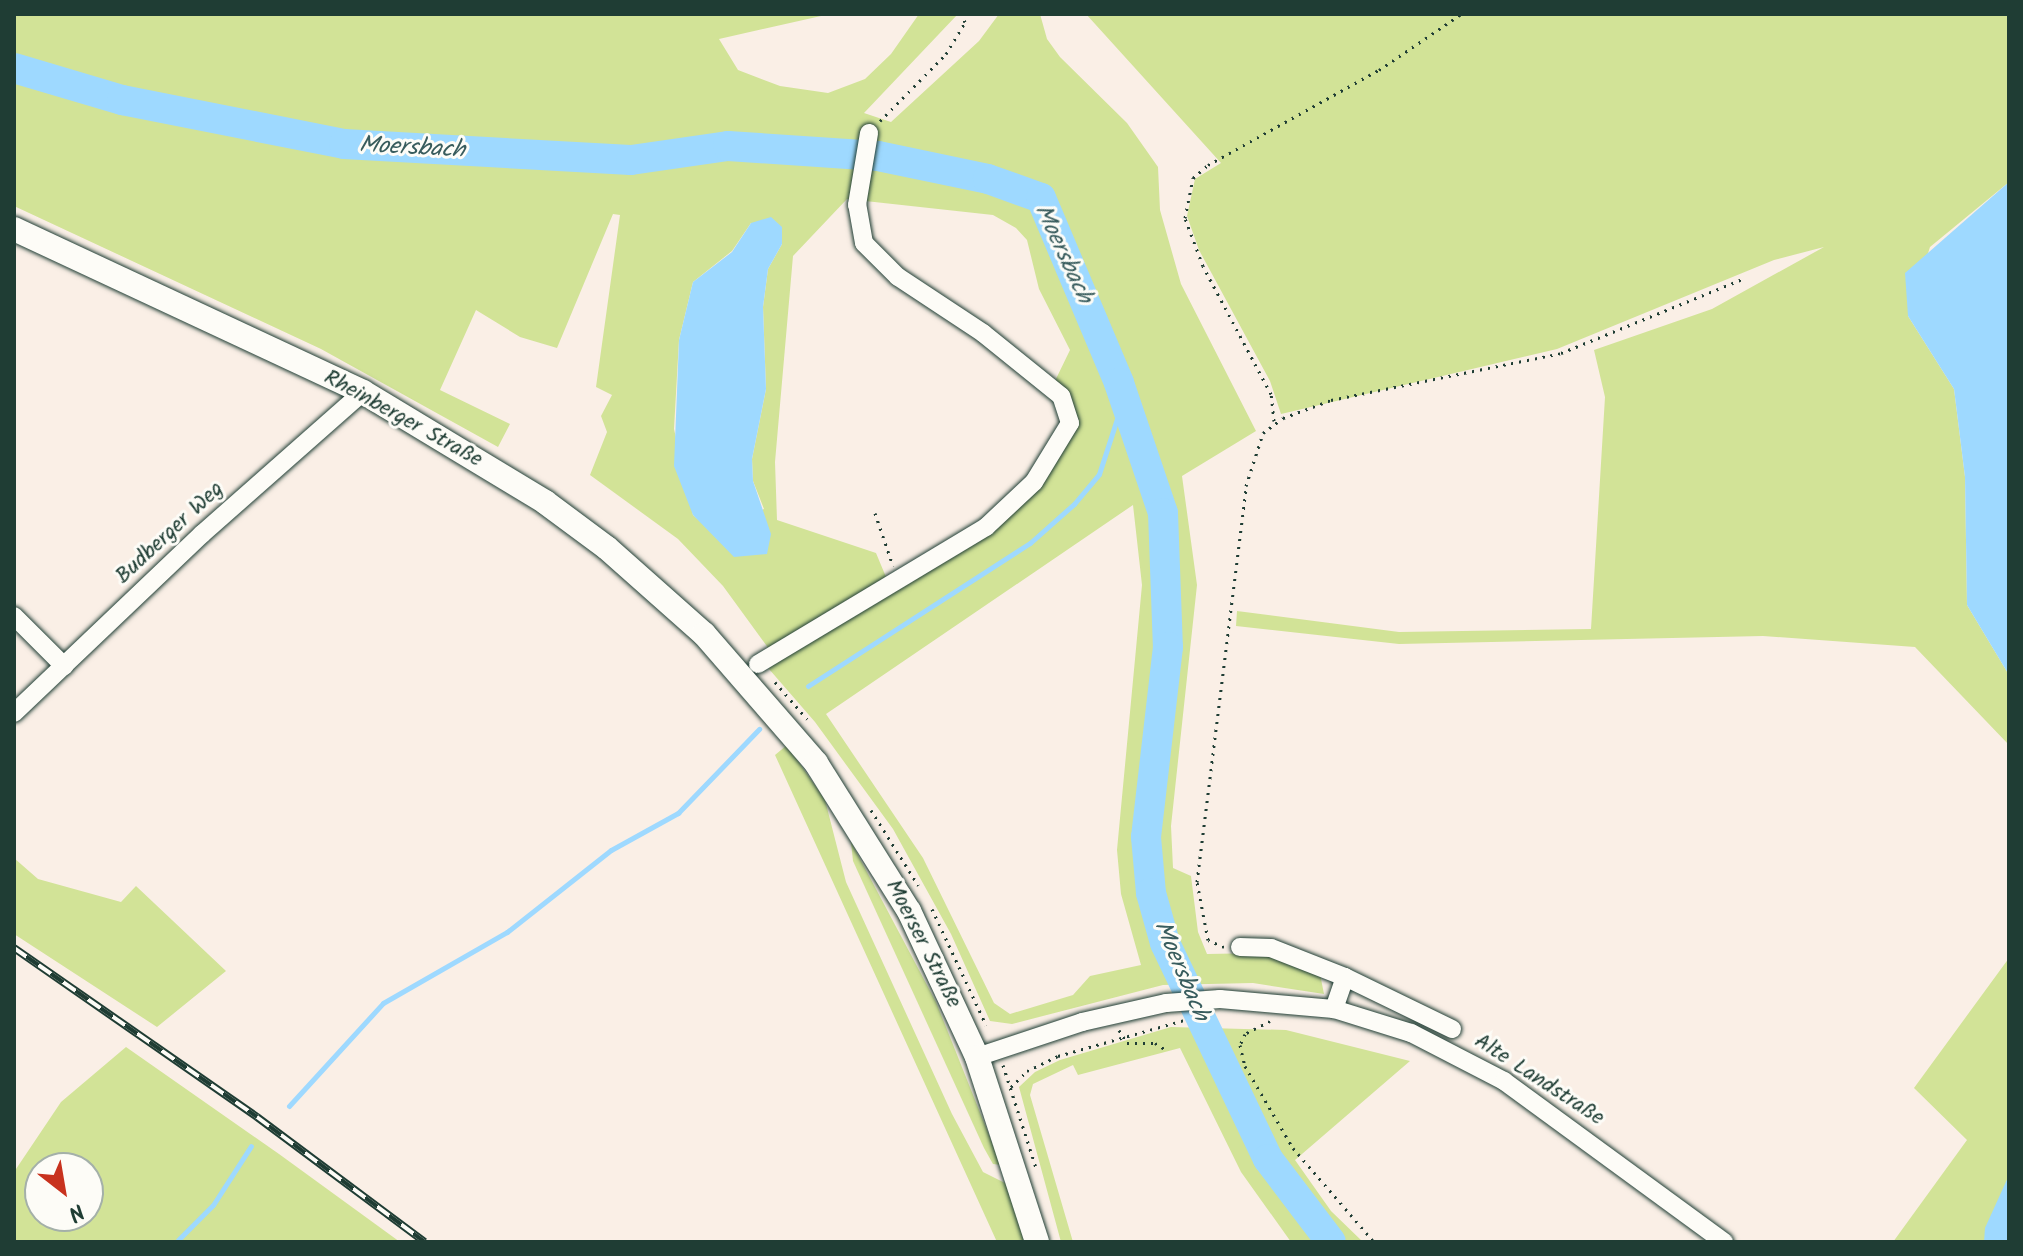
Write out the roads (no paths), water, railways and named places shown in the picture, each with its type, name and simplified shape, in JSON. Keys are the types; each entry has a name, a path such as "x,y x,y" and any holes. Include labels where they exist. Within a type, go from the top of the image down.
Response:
{"main road":[{"name":"Rheinberger Straße","path":"14,229 363,392 532,494 595,539 753,671"},
{"name":"Moerser Straße","path":"753,671 873,849 987,1054 1037,1242"}],"street":[{"path":"753,671 986,527 1034,482 1064,441 1069,413 1061,396 1033,372 876,260 858,225 859,193 869,133"},
{"name":"Budberger Weg","path":"14,713 363,392"},
{"path":"14,616 64,666"},
{"path":"1240,947 1271,948 1345,977 1452,1029"},
{"path":"1334,1009 1345,977"},
{"name":"Alte Landstraße","path":"987,1054 1113,1014 1166,1003 1220,999 1334,1009 1411,1033 1504,1081 1724,1242"}],"water":[{"path":"2009,182 2009,675 1967,605 1965,477 1954,389 1908,316 1905,273"},
{"path":"771,217 782,227 782,244 768,269 763,307 766,389 752,459 753,481 771,534 767,554 734,557 693,515 674,466 679,340 693,282 732,252 751,223"},
{"path":"2009,1175 2009,1242 1984,1242 1985,1228"}],"waterway":[{"name":"Moersbach","path":"14,68 122,100 344,144 631,160 728,146 878,156 988,179 1041,198 1119,383 1163,513 1168,647 1146,837 1151,893 1165,943 1268,1159 1331,1242"},
{"path":"808,686 1030,543 1074,504 1099,474 1124,397"},
{"path":"289,1106 383,1003 507,932 611,850 678,813 759,729"},
{"path":"178,1240 213,1205 251,1146"}],"railway":[{"path":"14,948 257,1117 425,1242"}]}
